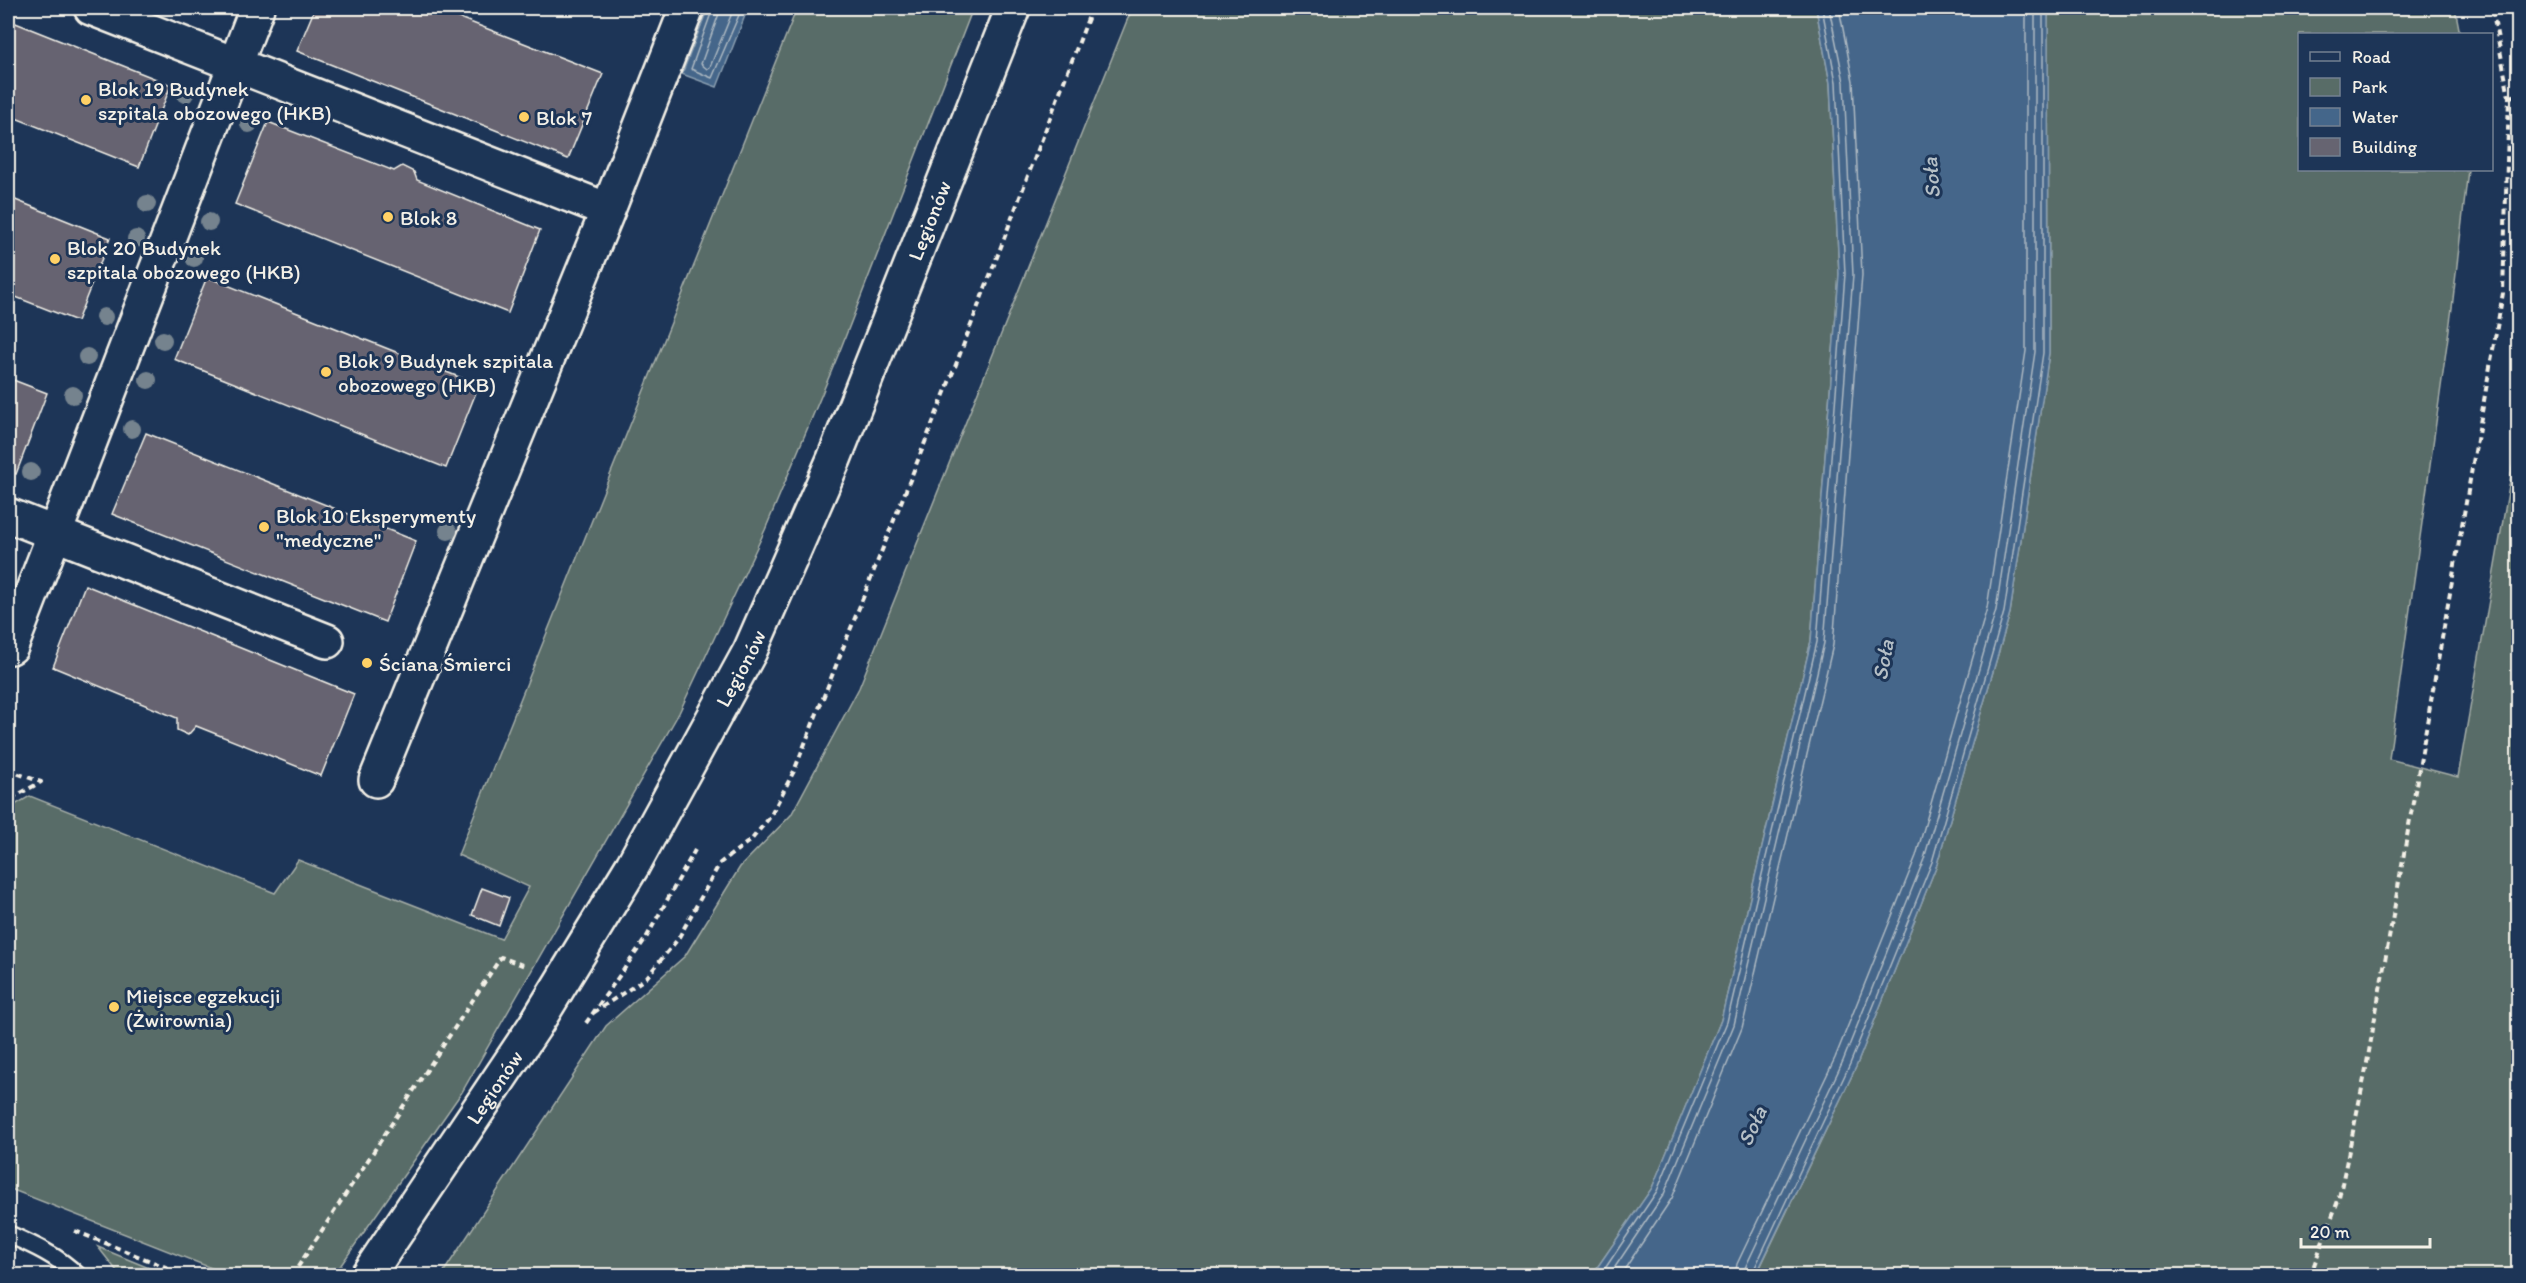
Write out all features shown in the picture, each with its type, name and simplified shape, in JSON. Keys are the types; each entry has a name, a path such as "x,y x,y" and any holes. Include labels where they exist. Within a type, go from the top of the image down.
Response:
{"street":[{"path":"91,8 608,210"},
{"path":"11,647 257,8"},
{"path":"376,780 608,210 687,8"},
{"name":"Legionów","path":"367,1275 546,1007 633,865 750,651 834,459 1013,8"},
{"path":"8,515 327,641"}],"lane":[{"path":"8,1234 32,1244 65,1263 78,1275"}],"path":[{"path":"695,850 646,938 593,1013 646,978 678,939 720,863 752,839 770,817 794,771 956,367 1092,8"},
{"path":"2310,1275 2339,1197 2365,1074 2503,293 2509,97 2492,8"},
{"path":"2509,97 2518,95"},
{"path":"8,770 41,782 8,800"},
{"path":"292,1275 501,957 528,968"},
{"path":"71,1230 188,1275"}],"green space":[{"path":"797,8 973,8 839,353 765,530 679,713 462,1092 334,1275 229,1275 8,1188 8,809 30,796 275,893 298,860 501,939 529,887 458,855"},
{"path":"1132,8 1816,8 1830,83 1839,274 1811,641 1721,1020 1652,1188 1592,1275 441,1276 606,1026 685,956 740,867 791,815 859,688"},
{"path":"2048,8 2455,8 2460,33 2298,33 2298,171 2468,171 2452,308 2389,759 2458,777 2518,435 2518,1275 1756,1276 1856,1067 1937,864 2010,613 2049,353"},
{"path":"98,1247 166,1275 120,1275"}],"water":[{"path":"708,8 748,8 717,87 682,74"},
{"name":"Soła","path":"1816,8 2048,8 2049,353 2010,613 1937,864 1856,1067 1756,1275 1592,1275 1652,1188 1721,1020 1811,641 1839,274 1830,83"}],"building":[{"name":"Blok 7","path":"315,8 434,8 603,74 568,159 297,51"},
{"name":"Blok 19 Budynek szpitala obozowego (HKB)","path":"8,20 171,85 139,167 8,115"},
{"name":"Blok 8","path":"268,122 394,171 402,166 414,172 417,180 540,230 508,313 235,204"},
{"name":"Blok 20 Budynek szpitala obozowego (HKB)","path":"8,197 110,238 77,321 8,294"},
{"name":"Blok 9 Budynek szpitala obozowego (HKB)","path":"207,277 479,385 446,468 174,359"},
{"path":"8,378 47,393 16,474 8,471"},
{"name":"Blok 10 Eksperymenty \"medyczne\"","path":"146,433 416,541 385,622 112,514"},
{"path":"85,585 354,694 321,776 196,726 188,735 177,730 177,718 53,667"},
{"path":"482,888 509,898 499,926 472,915"}],"place":[{"name":"Blok 19 Budynek szpitala obozowego (HKB)","path":"86,100"},
{"name":"Blok 7","path":"524,117"},
{"name":"Blok 8","path":"388,217"},
{"name":"Blok 20 Budynek szpitala obozowego (HKB)","path":"55,259"},
{"name":"Blok 9 Budynek szpitala obozowego (HKB)","path":"326,372"},
{"name":"Blok 10 Eksperymenty \"medyczne\"","path":"264,527"},
{"name":"Ściana Śmierci","path":"367,663"},
{"name":"Miejsce egzekucji (Żwirownia)","path":"114,1007"}]}
